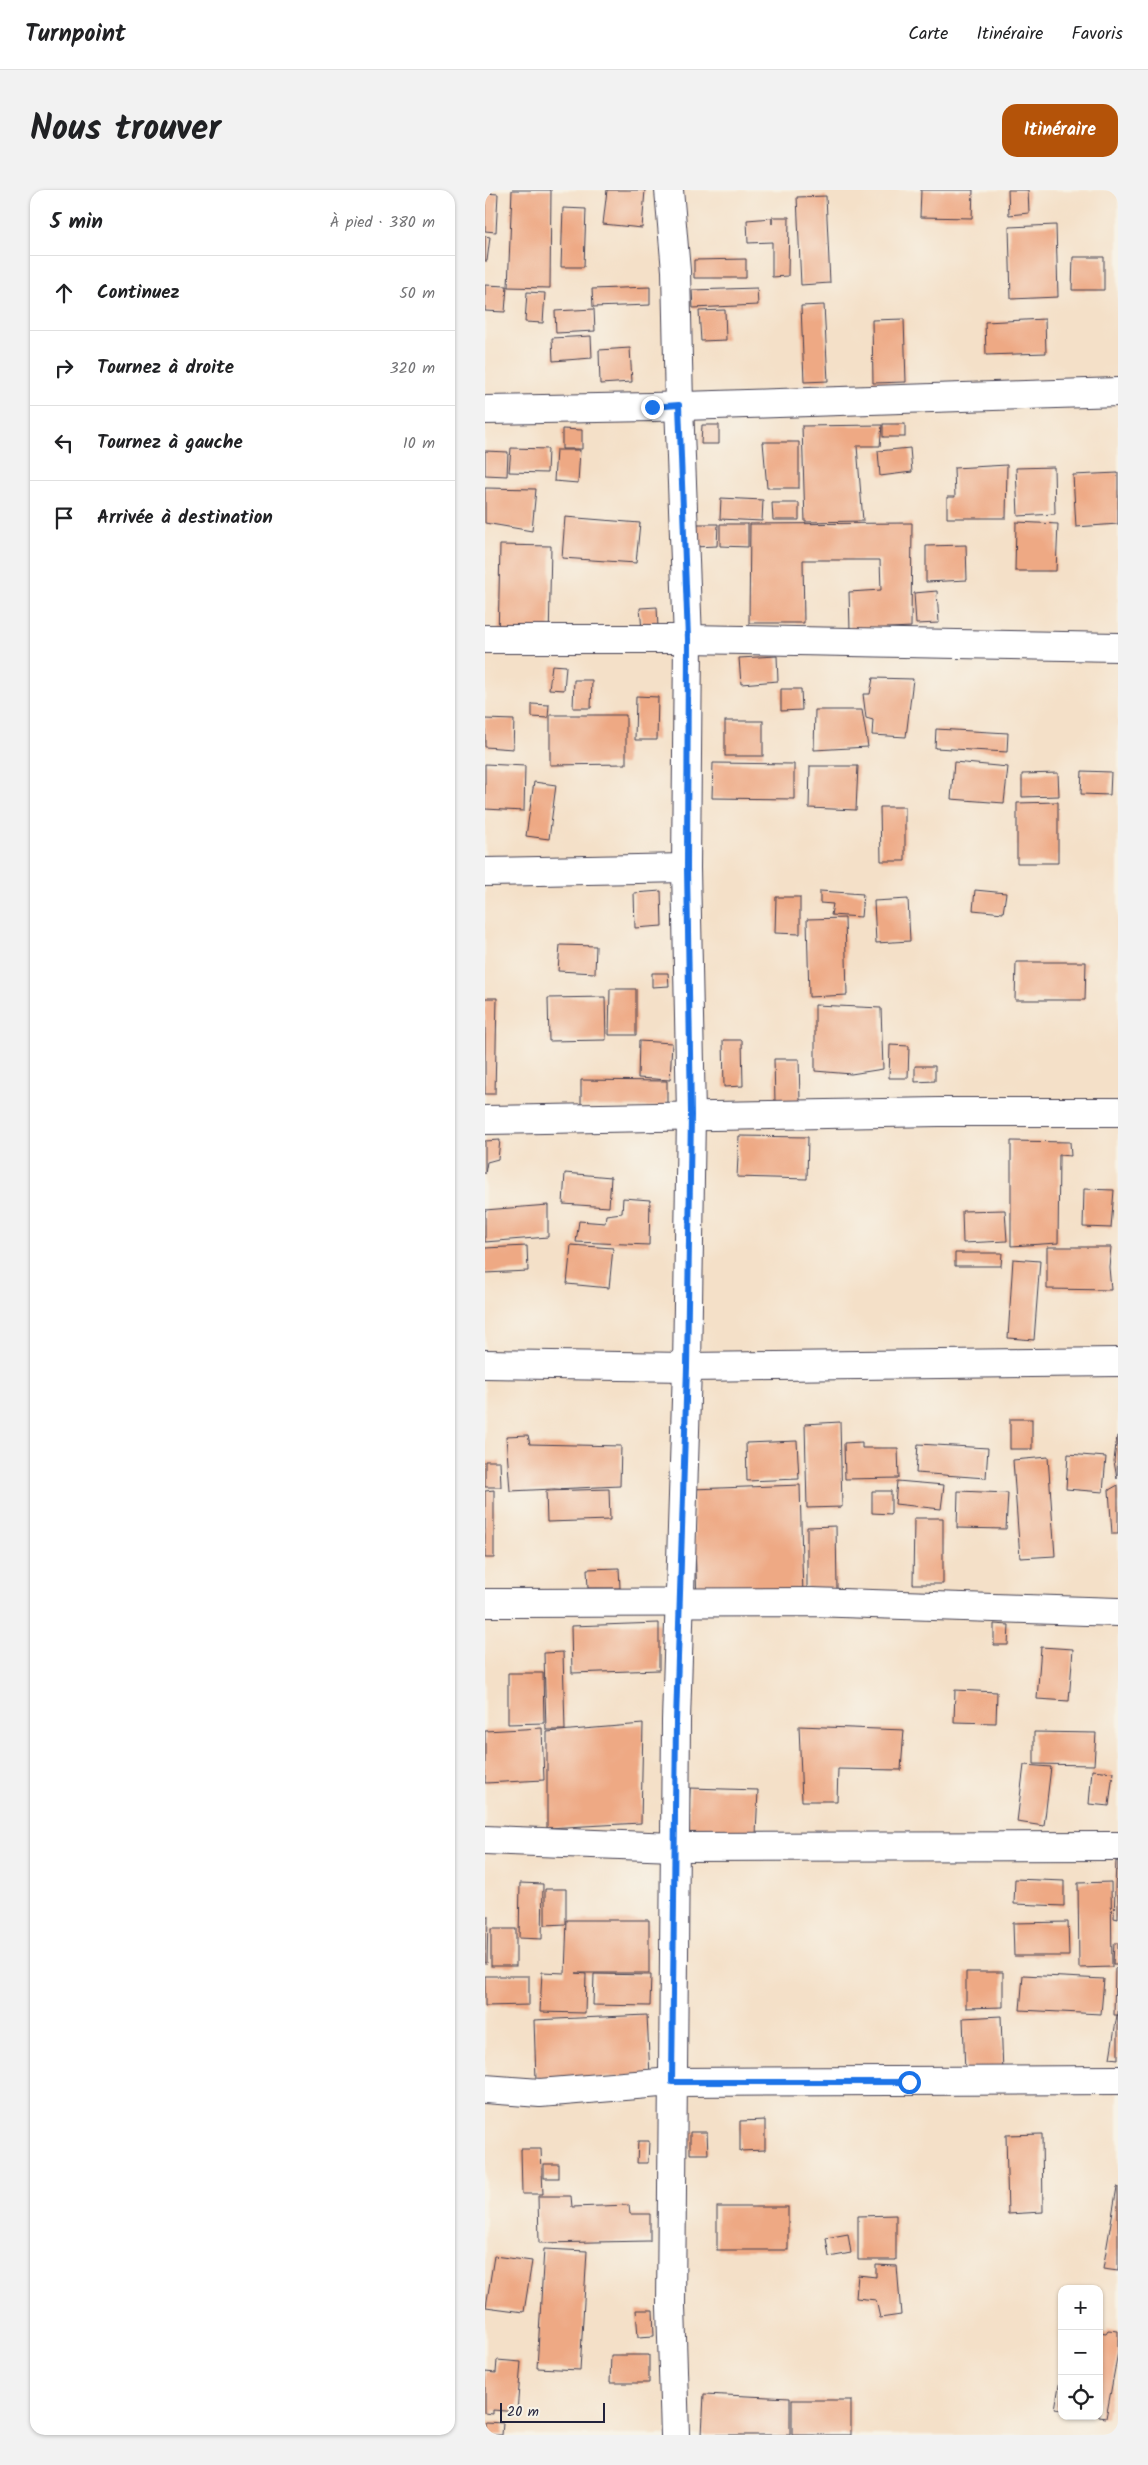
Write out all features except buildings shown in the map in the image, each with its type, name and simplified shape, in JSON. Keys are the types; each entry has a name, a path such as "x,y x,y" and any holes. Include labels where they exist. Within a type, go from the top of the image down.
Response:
{"street":[{"path":"669,190 676,271 688,639 687,868 691,1115 687,1367 675,1847 672,2082 671,2306 675,2435"},
{"path":"485,410 1118,392"},
{"path":"485,639 688,639 1118,647"},
{"path":"485,872 687,868"},
{"path":"485,1120 613,1119 691,1115 1118,1112"},
{"path":"485,1364 687,1367 1118,1362"},
{"path":"485,1602 811,1602 1118,1612"},
{"path":"485,1840 675,1847 1118,1846"},
{"path":"485,2089 540,2093 672,2082 1118,2080"}],"route":[{"path":"652,407 679,405 688,639 687,868 691,1115 687,1367 676,1722 672,2082 909,2082"}]}
